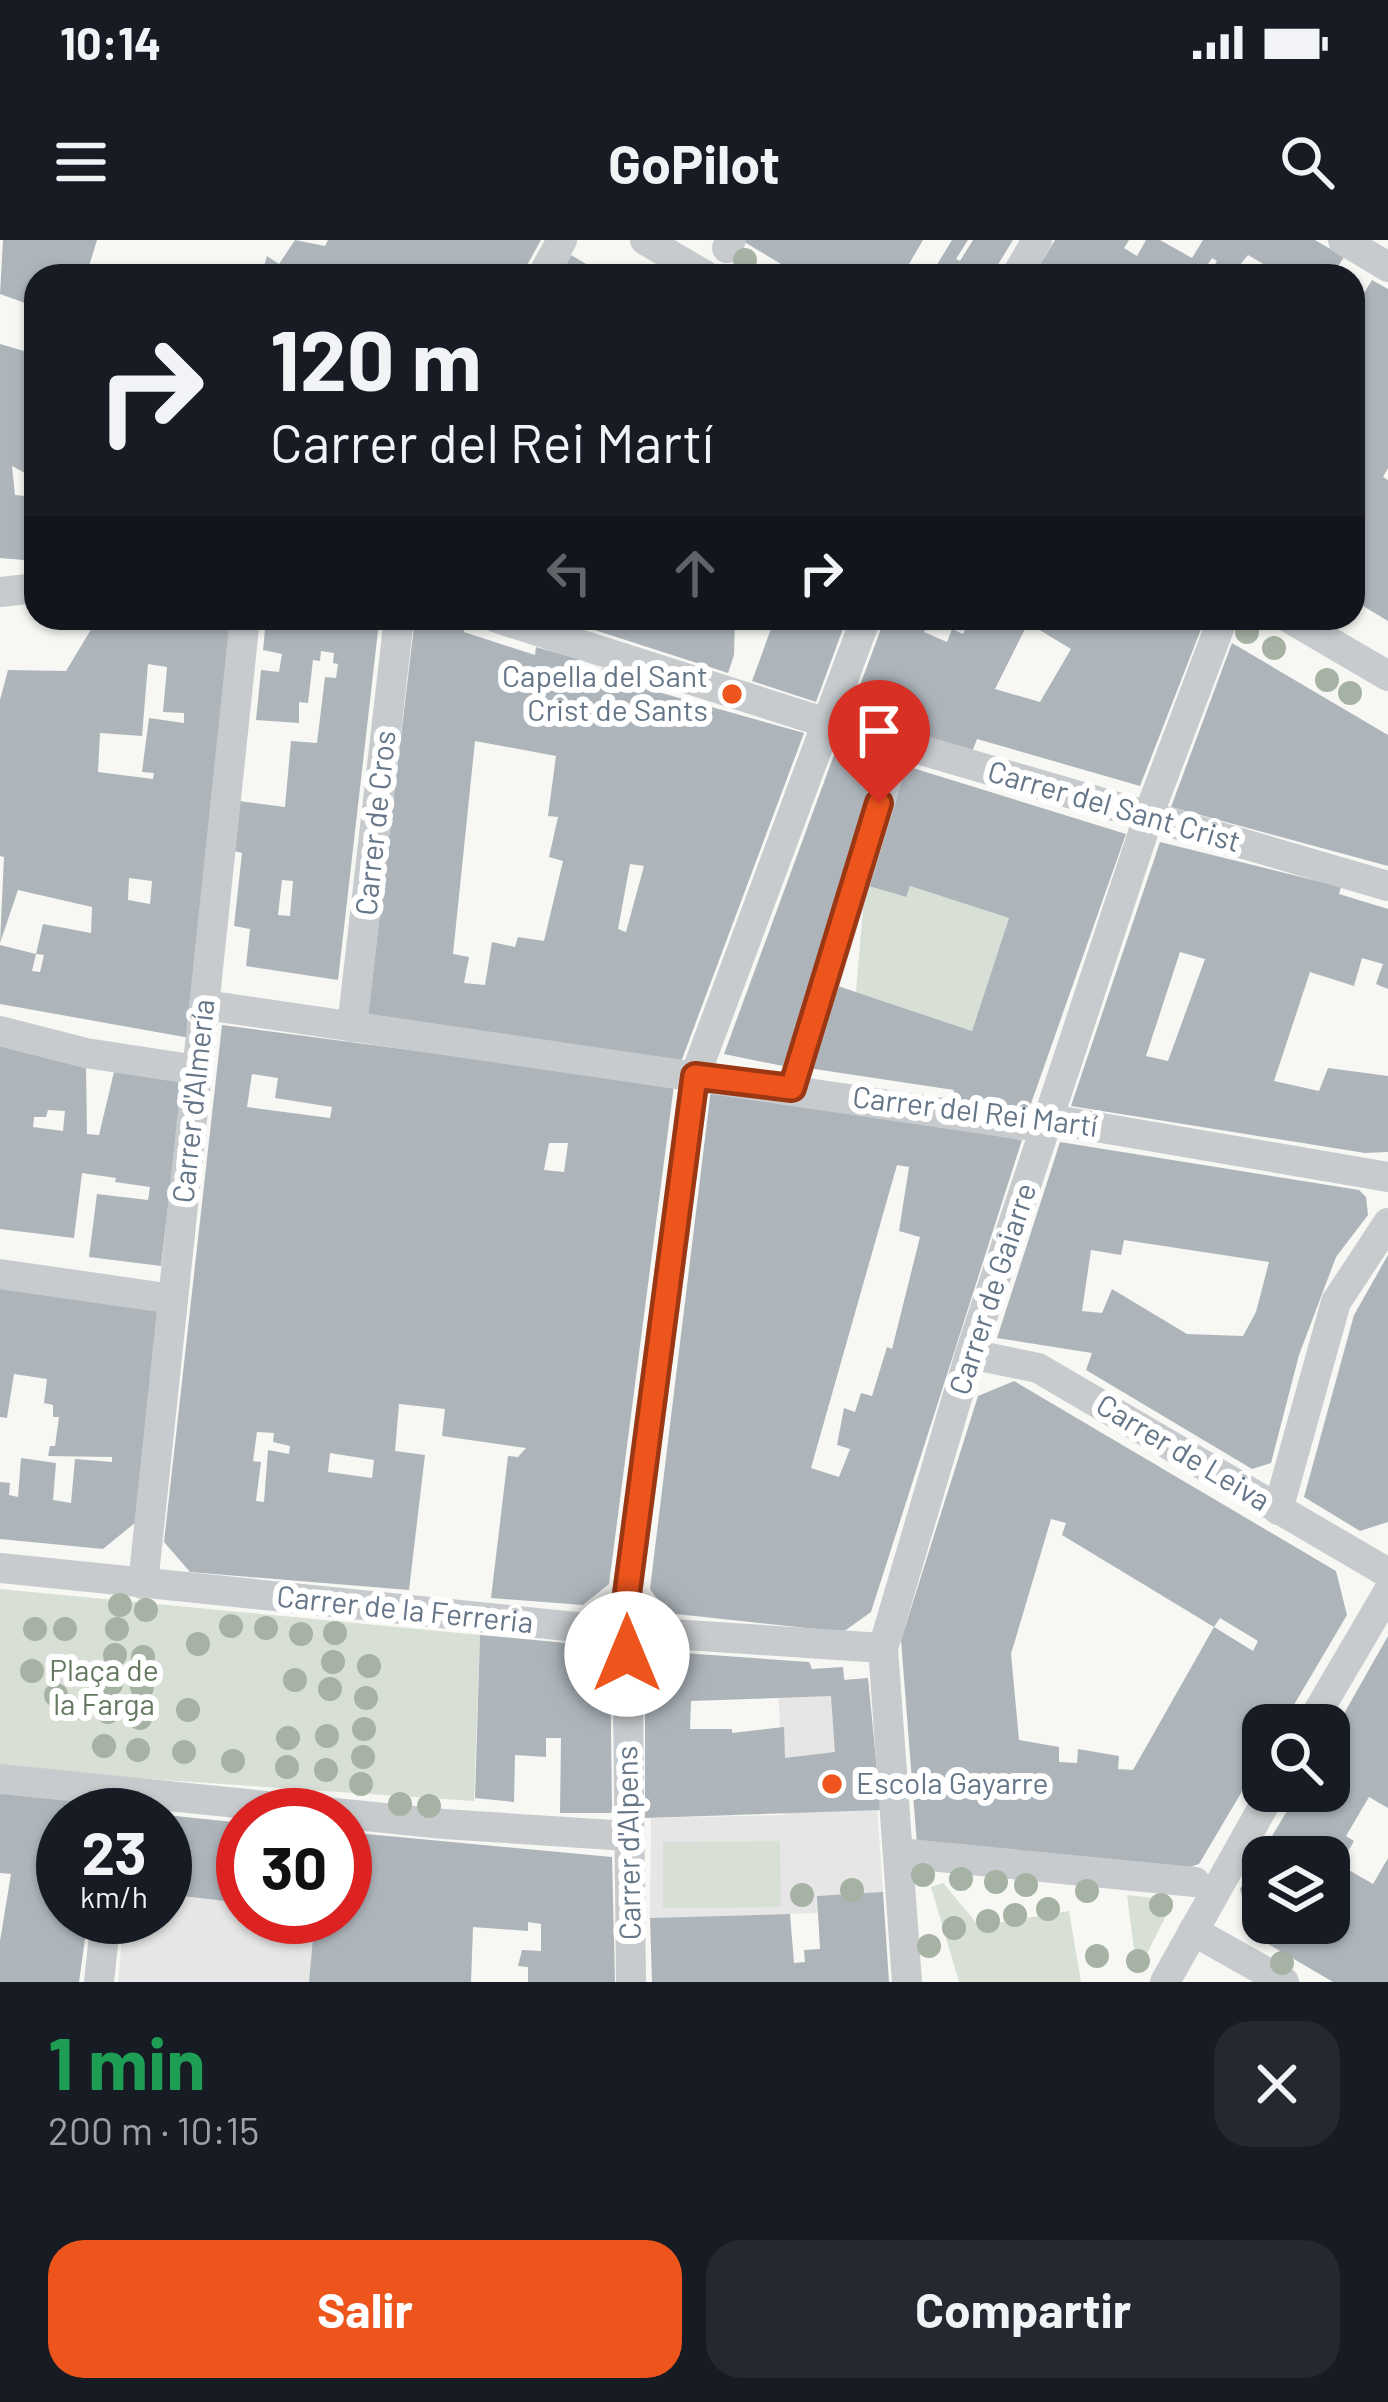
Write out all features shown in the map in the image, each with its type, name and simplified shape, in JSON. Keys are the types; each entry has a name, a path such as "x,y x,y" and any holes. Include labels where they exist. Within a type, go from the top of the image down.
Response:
{"street":[{"path":"645,240 689,259"},
{"name":"Carrer d'Almería","path":"143,1584 244,630"},
{"name":"Carrer de Cros","path":"352,1027 398,630"},
{"name":"Carrer del Sant Crist","path":"535,630 898,744 1388,886"},
{"name":"Carrer d'Alpens","path":"631,1982 627,1594 695,1076 862,630"},
{"name":"Carrer de Gaiarre","path":"907,1982 883,1648 970,1354 1149,819 1219,630"},
{"path":"1309,630 1388,676"},
{"path":"792,1088 898,744"},
{"name":"Carrer del Rei Martí","path":"205,1005 1048,1125 1067,1122 1388,1177"},
{"path":"0,1030 86,1053 197,1070"},
{"path":"1278,1510 1336,1302 1388,1223"},
{"path":"0,1274 173,1299"},
{"name":"Carrer de Leiva","path":"970,1354 1038,1368 1388,1573"},
{"path":"0,1568 143,1584"},
{"name":"Carrer de la Ferreria","path":"143,1584 627,1631 883,1648"},
{"path":"1322,1704 1388,1592"},
{"path":"0,1779 79,1788"},
{"path":"192,1798 628,1837"},
{"path":"1165,1982 1260,1812"},
{"path":"899,1852 1195,1882"},
{"path":"1192,1931 1284,1982"},
{"path":"99,1982 103,1944"}],"shaded area":[{"name":"Escola Gayarre","path":"777,1662 809,1662 812,1669 843,1667 845,1680 868,1678 883,1892 818,1896 818,1913 650,1918 651,1818 784,1815"},
{"path":"192,1818 216,1820 216,1944 314,1944 310,1982 118,1982 122,1944 192,1944"}],"green space":[{"path":"865,885 905,897 910,886 1009,918 972,1031 856,992"},
{"name":"Plaça de la Farga","path":"0,1589 480,1635 474,1801 372,1794 372,1788 281,1788 0,1769"},
{"path":"780,1841 781,1907 663,1908 663,1842"},
{"path":"943,1883 979,1926 1069,1911 1081,1982 959,1982 931,1887"},
{"path":"1127,1895 1174,1900 1137,1973"}],"building":[{"path":"3,240 97,240 90,264 24,264 24,303 0,294"},
{"path":"295,240 325,246 328,240 541,240 528,264 279,264"},
{"path":"741,240 923,240 909,264 781,264"},
{"path":"952,240 968,240 956,259 960,261 973,240 1013,240 998,264 937,264"},
{"path":"1055,240 1129,240 1124,248 1137,256 1146,240 1160,240 1192,258 1203,240 1315,240 1344,257 1340,264 1263,264 1248,255 1241,264 1215,264 1212,258 1208,264 1040,264"},
{"path":"1372,280 1388,289 1388,468 1383,477 1388,480 1388,621 1365,607 1365,291"},
{"path":"0,344 24,351 24,472 12,466 15,495 24,496 24,560 0,558"},
{"path":"91,630 231,630 190,1038 0,1004 0,945 36,954 43,924 91,933 92,907 18,890 0,943 4,857 0,856 0,700 8,670 66,671","holes":["148,664 167,667 163,712 184,713 184,723 149,718 142,772 154,773 153,779 98,772 100,733 142,736","129,878 152,881 150,904 128,900","36,954 44,955 40,972 32,971"]},
{"path":"265,630 378,630 338,980 246,966 250,929 234,926 242,853 234,851 239,801 285,807 291,741 317,743 325,677 336,678 334,653 321,651 320,661 313,660 308,703 299,702 299,723 256,720 261,670 279,672 282,654 263,650","holes":["282,880 293,881 290,916 278,915"]},
{"path":"414,630 464,630 535,655 536,647 579,659 579,667 600,675 602,668 621,673 619,681 804,733 681,1062 368,1014","holes":["475,741 556,756 548,816 558,817 549,857 563,861 544,941 518,937 515,947 492,942 485,985 464,983 469,957 453,954","630,864 644,866 626,932 618,929"]},
{"path":"595,630 735,630 728,673"},
{"path":"771,630 843,630 816,702 752,681"},
{"path":"881,630 925,630 947,642 952,630 963,634 965,630 1024,630 995,689 1040,702 1071,649 1040,630 1201,630 1140,786 977,739 972,752 849,715"},
{"path":"1232,643 1388,735 1388,866 1171,807"},
{"path":"838,744 885,759 783,1066 724,1054"},
{"path":"903,765 1126,834 1027,1115 950,1101 954,1090 808,1068 835,985 972,1031 1009,918 910,886 906,897 865,885"},
{"path":"1160,842 1341,887 1339,894 1388,909 1388,989 1376,984 1383,964 1362,958 1354,986 1310,972 1274,1081 1319,1091 1328,1068 1388,1076 1388,1152 1365,1153 1071,1106","holes":["1180,952 1205,959 1168,1061 1146,1056"]},
{"path":"222,1025 674,1085 609,1584 583,1605 491,1598 508,1456 518,1457 526,1448 442,1436 445,1409 399,1404 395,1451 425,1455 409,1590 190,1572 164,1542","holes":["252,1074 278,1078 275,1098 332,1107 330,1118 247,1107","549,1143 568,1143 564,1172 544,1170","257,1432 274,1433 273,1442 290,1446 289,1454 268,1450 264,1502 256,1501 261,1462 253,1461","330,1453 374,1460 372,1478 328,1472"]},
{"path":"0,1046 86,1068 87,1134 99,1135 114,1072 178,1081 180,1105 161,1266 89,1257 97,1194 148,1200 150,1187 115,1182 116,1178 82,1173 74,1238 0,1229","holes":["48,1110 65,1111 63,1131 33,1127 34,1117 46,1117"]},
{"path":"711,1089 1022,1140 871,1612 843,1632 667,1613 650,1589","holes":["897,1165 909,1167 899,1231 920,1237 892,1349 887,1347 872,1396 861,1393 855,1412 844,1408 837,1445 850,1449 839,1477 811,1468"]},
{"path":"1060,1142 1359,1190 1366,1197 1368,1215 1336,1257 1299,1355 1271,1463 1252,1469 1086,1370 1092,1353 997,1338","holes":["1124,1240 1269,1262 1256,1312 1243,1336 1187,1334 1112,1289 1102,1313 1082,1311 1091,1250 1121,1255"]},
{"path":"1388,1255 1388,1522 1360,1531 1304,1497 1354,1315"},
{"path":"0,1282 161,1302 136,1522 103,1549 0,1539 0,1482 10,1483 9,1495 18,1497 21,1458 56,1463 53,1500 71,1503 75,1459 112,1462 112,1457 48,1456 50,1446 55,1446 59,1417 53,1417 53,1405 44,1403 47,1379 14,1374 7,1418 0,1417"},
{"path":"1014,1381 1336,1571 1347,1615 1294,1704 1242,1704 1242,1791 1199,1864 1187,1868 917,1845 901,1640 978,1396","holes":["1051,1519 1066,1523 1062,1535 1214,1627 1133,1770 1118,1769 1119,1756 1078,1749 1077,1763 1059,1762 1059,1747 1019,1740 1011,1654","1220,1618 1258,1641 1253,1651 1214,1627"]},
{"path":"480,1635 610,1647 612,1813 560,1813 561,1738 546,1738 546,1757 515,1755 514,1802 475,1798"},
{"path":"1388,1636 1388,1808 1369,1797 1346,1836 1272,1836 1286,1812 1350,1812 1349,1704"},
{"path":"669,1652 809,1662 812,1669 843,1667 844,1680 868,1678 881,1810 645,1818 645,1675","holes":["831,1696 835,1752 785,1758 784,1727 732,1733 732,1729 690,1729 691,1701"]},
{"path":"0,1789 36,1793 36,1944 84,1944 79,1982 0,1982 0,1941 11,1874 0,1873"},
{"path":"192,1818 216,1820 216,1900 192,1897"},
{"path":"372,1835 612,1857 615,1982 528,1982 528,1967 518,1966 522,1950 541,1951 541,1924 528,1922 528,1931 473,1927 471,1982 309,1982 313,1944 372,1944"},
{"path":"1388,1858 1388,1982 1333,1982 1268,1944 1350,1944 1350,1871 1373,1884"},
{"path":"883,1892 889,1982 652,1982 650,1918 790,1914 794,1963 805,1962 804,1950 820,1949 817,1896"}],"place":[{"name":"Capella del Sant Crist de Sants","path":"732,694"},
{"name":"Escola Gayarre","path":"832,1784"}],"route":[{"path":"627,1654 627,1594 695,1076 792,1088 879,803"}]}
